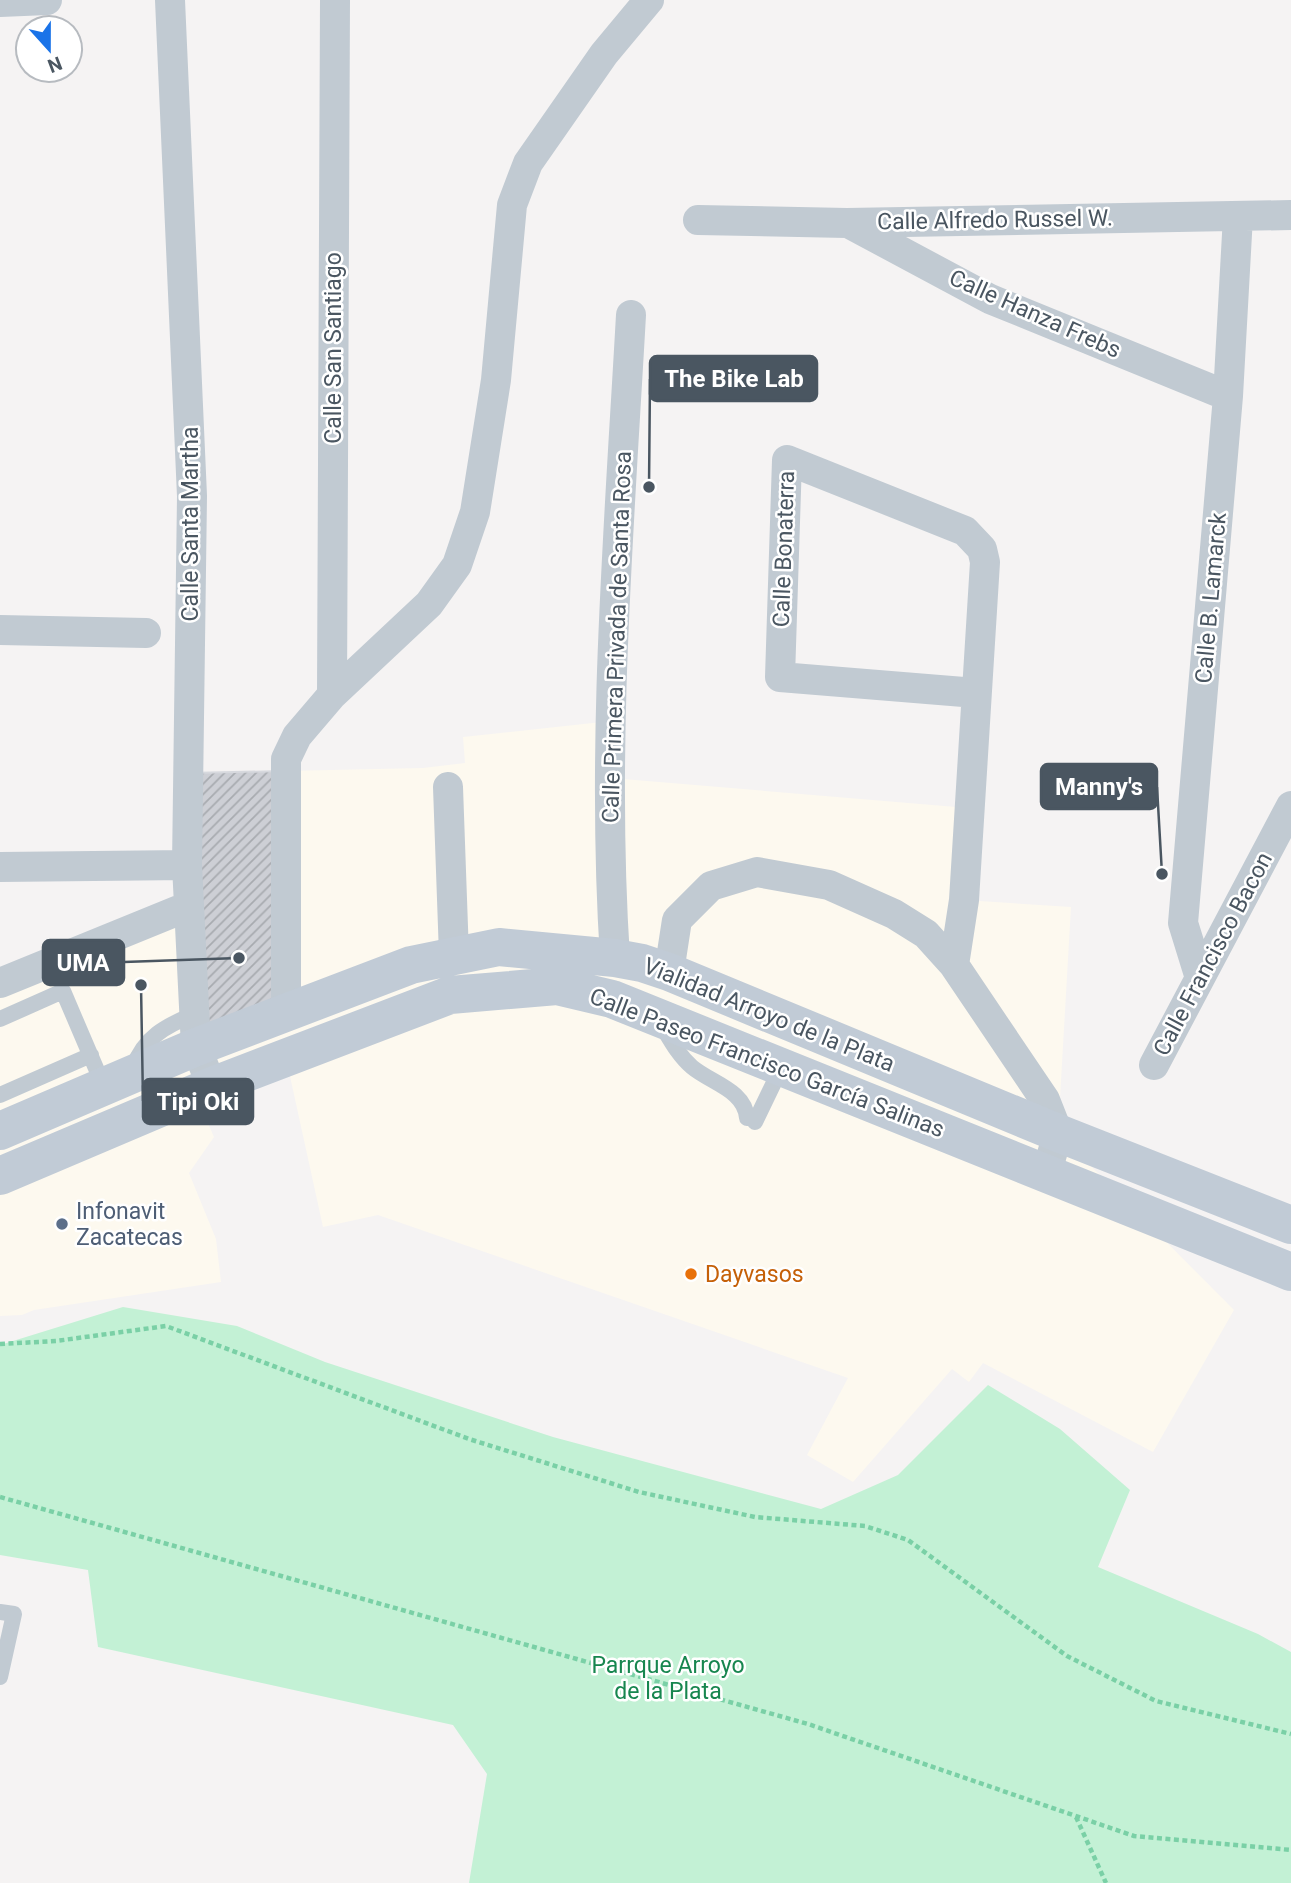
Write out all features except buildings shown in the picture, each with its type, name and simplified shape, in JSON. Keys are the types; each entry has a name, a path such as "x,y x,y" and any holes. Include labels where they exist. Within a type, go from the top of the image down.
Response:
{"main road":[{"name":"Vialidad Arroyo de la Plata","path":"0,1130 109,1072 195,1031 286,1011 411,965 499,947 615,958 669,972 1058,1133 1291,1225"},
{"name":"Calle Paseo Francisco García Salinas","path":"4,1164 450,995 557,986 612,999 655,1015 1291,1272"}],"street":[{"path":"0,2 47,0"},
{"name":"Calle Santa Martha","path":"170,0 192,496 187,865 195,1031 212,1087"},
{"name":"Calle San Santiago","path":"332,695 335,0"},
{"path":"286,1011 286,759 297,736 332,695 429,604 457,565 475,512 496,380 512,205 528,163 604,54 649,0"},
{"name":"Calle Alfredo Russel W.","path":"698,220 847,223 1291,215"},
{"name":"Calle B. Lamarck","path":"1200,978 1184,923 1228,396 1238,216"},
{"name":"Calle Hanza Frebs","path":"847,223 990,299 1228,396"},
{"name":"Calle Primera Privada de Santa Rosa","path":"615,958 610,878 611,667 631,315"},
{"name":"Calle Bonaterra","path":"954,965 964,900 985,562 982,549 965,531 787,460 780,677 976,693"},
{"path":"0,629 146,633"},
{"path":"449,787 454,955"},
{"name":"Calle Francisco Bacon","path":"1154,1065 1291,806"},
{"path":"0,867 187,865"},
{"path":"669,972 677,920 711,886 757,872 829,885 894,914 926,934 954,965 1045,1100 1058,1133 1047,1172"},
{"path":"0,983 189,906"}],"lane":[{"path":"0,1019 62,991 109,1072 0,1095"},
{"path":"655,1015 674,1047 691,1066 738,1096 751,1120 781,1068"},
{"path":"0,1612 14,1614 0,1677"}],"path":[{"path":"0,1344 56,1341 166,1326 469,1439 639,1492 755,1517 865,1526 908,1540 1068,1656 1156,1701 1291,1734"},
{"path":"0,1497 808,1724 1134,1836 1291,1850"},
{"path":"1075,1816 1106,1883"}],"shaded area":[{"path":"611,721 611,778 968,808 964,900 1071,907 1058,1133 1234,1310 1153,1452 983,1363 969,1382 952,1369 853,1482 807,1455 848,1378 378,1215 323,1227 286,1058 195,1094 214,1137 189,1173 216,1239 221,1282 34,1310 22,1315 0,1316 0,983 189,906 285,771 423,768 465,763 463,737"}],"green space":[{"name":"Parrque Arroyo de la Plata","path":"123,1307 237,1326 325,1362 553,1437 821,1509 898,1475 988,1385 1060,1429 1130,1490 1098,1567 1258,1634 1291,1652 1291,1883 469,1883 487,1774 453,1725 98,1647 88,1570 0,1555 0,1345"}],"place":[{"name":"The Bike Lab","path":"649,487"},
{"name":"Manny's","path":"1162,874"},
{"name":"UMA","path":"239,958"},
{"name":"Tipi Oki","path":"141,985"},
{"name":"Infonavit Zacatecas","path":"62,1224"},
{"name":"Dayvasos","path":"691,1274"}]}
